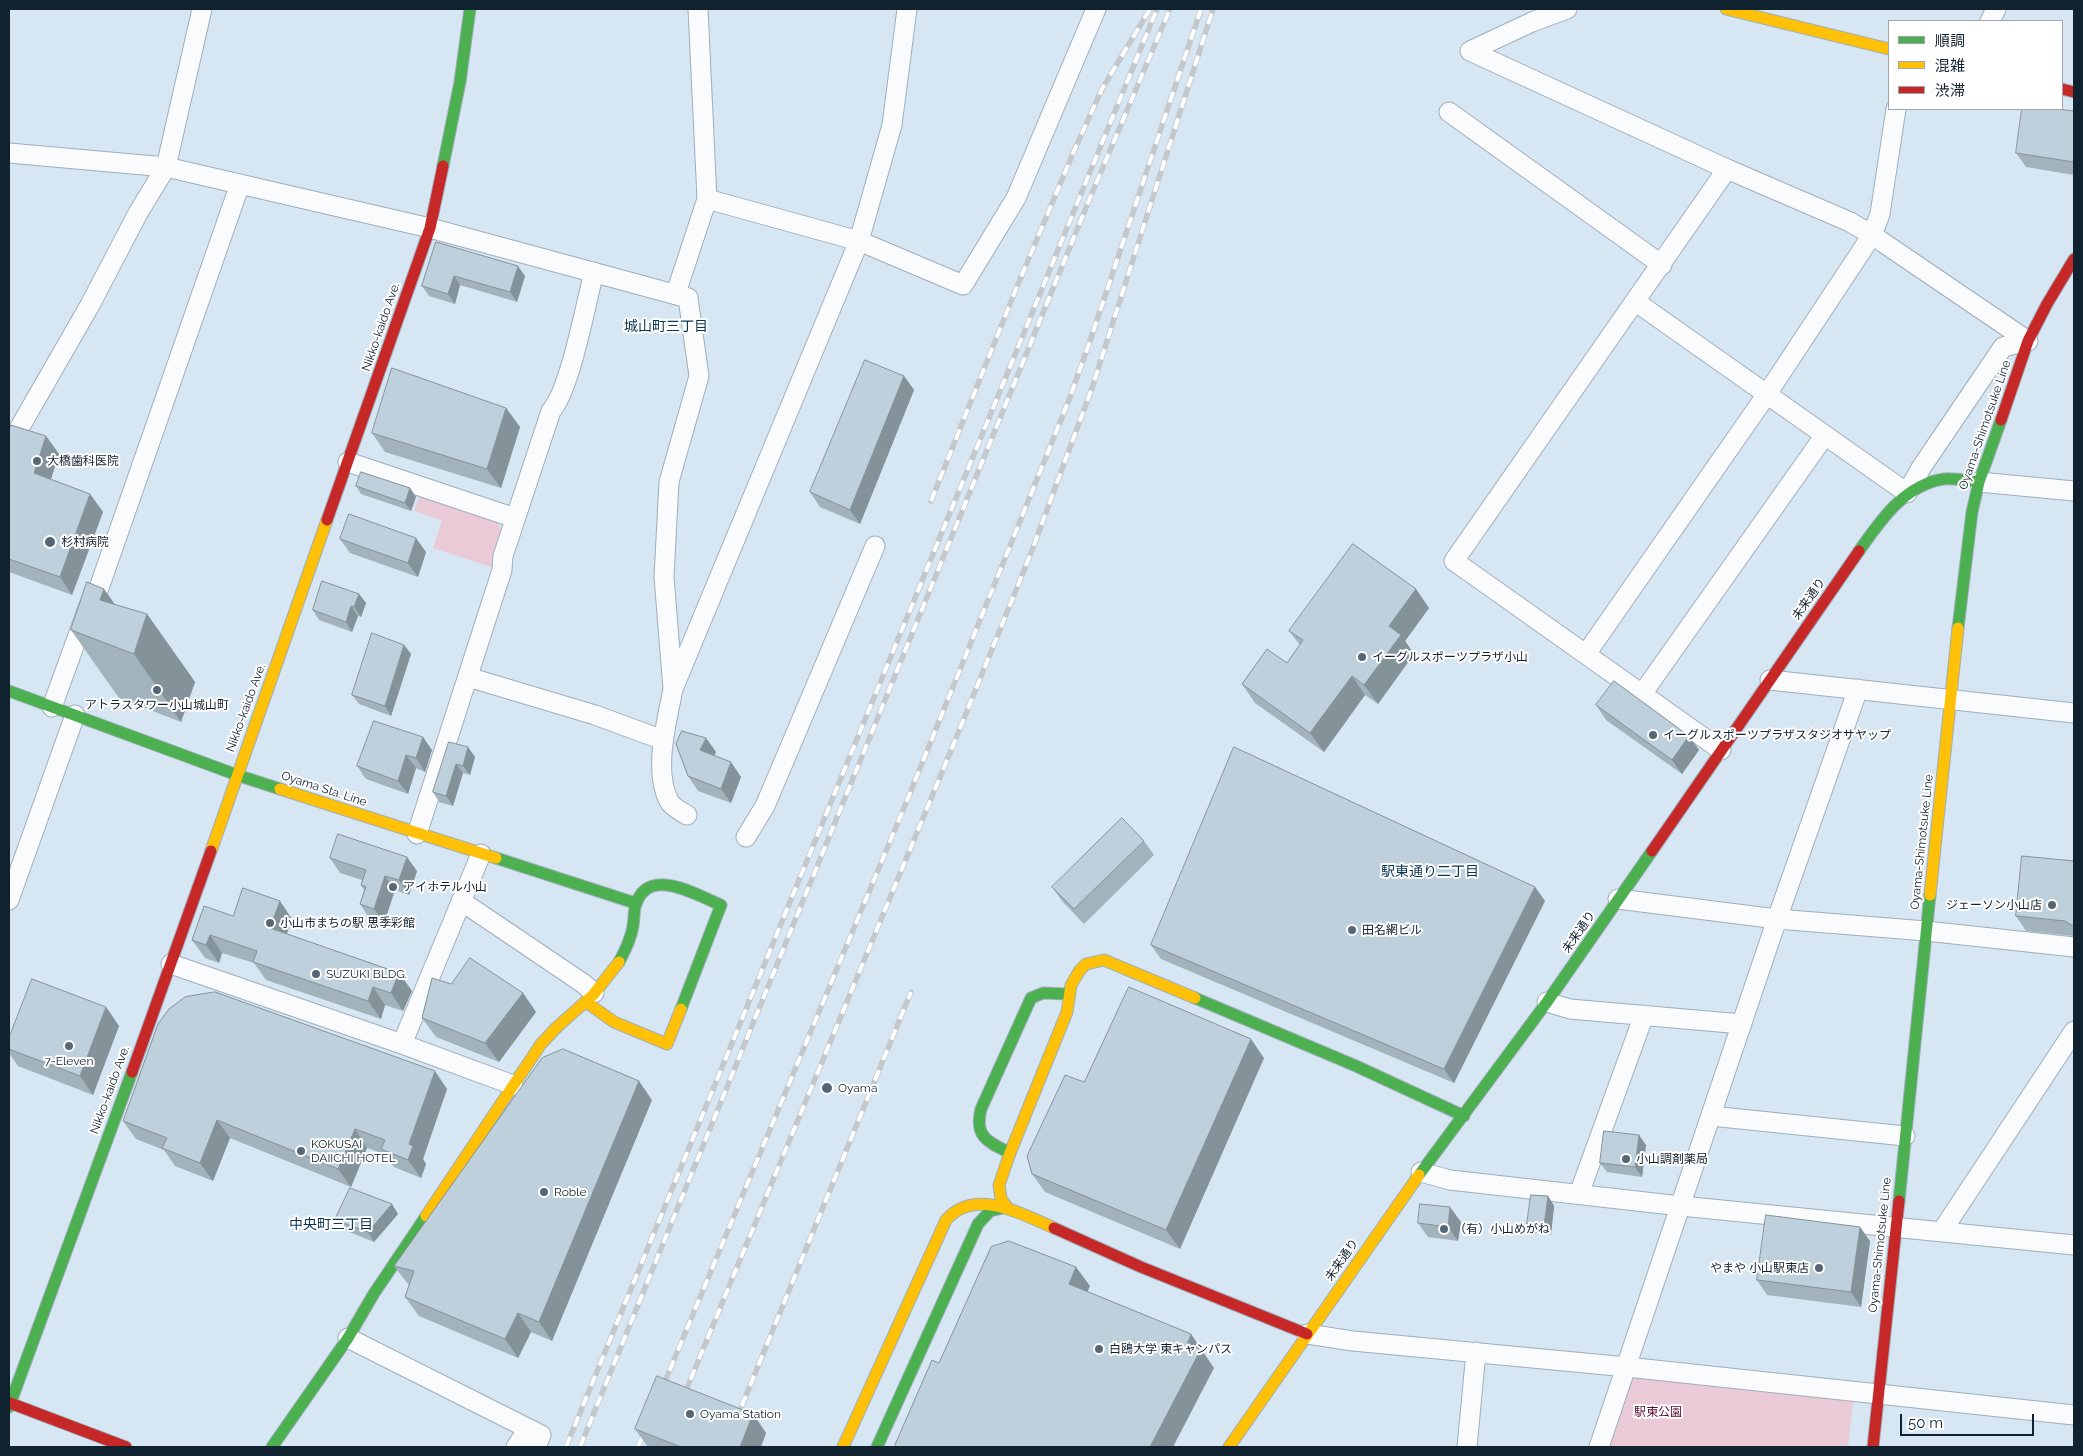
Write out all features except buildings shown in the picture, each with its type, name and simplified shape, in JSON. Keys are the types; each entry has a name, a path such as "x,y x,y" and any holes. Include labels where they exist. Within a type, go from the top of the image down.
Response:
{"street":[{"path":"9,446 90,305 138,213 166,167 202,9"},
{"name":"Nikko-kaido Ave.","path":"9,1404 171,964 430,228 460,82 470,9"},
{"path":"676,293 707,198 698,9"},
{"path":"687,815 669,803 662,781 663,740 673,688 859,241 892,126 907,9"},
{"path":"707,198 859,241 963,285 1016,198 1096,9"},
{"path":"1567,9 1532,22 1470,51 1727,169 1850,222 1872,234 2028,341"},
{"path":"1726,9 1888,49"},
{"path":"1586,654 1767,394 1872,234 1880,214 1896,110"},
{"path":"1449,112 1662,265"},
{"path":"9,153 166,167 430,228 676,293 688,298 698,376 669,482 664,577 673,688"},
{"path":"1721,750 1454,561 1662,265 1727,169"},
{"path":"52,707 88,608 99,588 240,184"},
{"name":"Oyama-Shimotsuke Line","path":"1873,1447 1968,538 1979,482 2028,341 2047,304 2074,260"},
{"path":"417,834 502,570 503,556 515,518 551,411 558,404 570,368 594,272"},
{"path":"1636,302 1907,493 1921,468 2003,347 2028,341"},
{"path":"1642,694 1825,435"},
{"path":"348,462 515,518"},
{"name":"未来通り","path":"1229,1447 1422,1172 1547,1002 1862,548 1893,507 1907,493 1925,482 1945,479 1979,482"},
{"path":"1979,482 2074,491"},
{"path":"746,837 765,806 875,546"},
{"path":"468,677 595,715 663,740"},
{"path":"1770,680 2074,713"},
{"path":"1599,1447 1858,689"},
{"name":"Oyama Sta. Line","path":"9,691 237,775 635,903"},
{"path":"9,900 75,715"},
{"path":"402,1044 481,854"},
{"path":"272,1447 348,1338 373,1295 513,1085 553,1029 590,998 620,960 633,930 635,903 647,888 660,884 671,886 720,905 666,1044 625,1027 597,1012 590,998 584,984 461,901"},
{"path":"1618,899 1778,919 1926,931 2074,947"},
{"path":"1007,1207 1002,1200 998,1185 1067,1012 1067,994 1081,967 1095,960 1104,960 1356,1066 1464,1116"},
{"path":"171,964 402,1044 513,1085"},
{"path":"1010,1153 988,1142 981,1135 977,1126 981,1109 1031,998 1043,992 1067,994"},
{"path":"1547,1002 1570,1009 1742,1024"},
{"path":"1579,1194 1644,1015"},
{"path":"1942,1231 2074,1030"},
{"path":"1711,1116 1905,1136"},
{"path":"1422,1172 1450,1180 1681,1206 2074,1245"},
{"path":"843,1447 946,1220 954,1211 970,1204 1007,1207 1141,1267 1307,1334 1353,1341 1627,1367 2074,1415"},
{"path":"877,1447 982,1216 989,1211 1007,1207"},
{"path":"348,1338 541,1435 536,1447"},
{"path":"1468,1447 1476,1352"},
{"path":"9,1404 126,1447"},
{"path":"516,1447 528,1429"}],"green space":[{"path":"421,494 496,519 502,532 491,567 433,548 442,520 414,511"},
{"name":"駅東公園","path":"1632,1375 1854,1393 1848,1447 1608,1447"}],"railway":[{"path":"931,501 1074,151 1102,89 1150,9"},
{"path":"566,1447 1157,9"},
{"path":"580,1447 1092,193 1170,9"},
{"path":"661,1391 906,803 1069,400 1201,9"},
{"path":"682,1400 1031,553 1092,388 1213,9"},
{"path":"725,1447 911,992"},
{"path":"638,1447 647,1426"}],"traffic: fast":[{"path":"443,166 460,82 470,9"},
{"path":"1958,628 1972,512 1979,482 2001,420"},
{"path":"1859,551 1885,516 1917,488 1930,482 1944,479 1979,482"},
{"path":"9,691 280,789"},
{"path":"1419,1175 1547,1002 1652,851"},
{"path":"496,858 635,903"},
{"path":"619,962 631,936 635,907 641,894 650,887 661,885 673,886 721,905 681,1009"},
{"path":"1899,1201 1930,895"},
{"path":"1010,1153 989,1142 981,1132 979,1126 981,1109 1031,998 1043,993 1067,994"},
{"path":"1195,998 1356,1066 1464,1116"},
{"path":"9,1407 132,1072"},
{"path":"877,1447 978,1224 990,1211 1007,1207"},
{"path":"272,1447 348,1338 373,1295 426,1216"}],"traffic: slow":[{"path":"1726,9 1888,49"},
{"path":"211,851 327,520"},
{"path":"1930,895 1958,628"},
{"path":"280,789 496,858"},
{"path":"1007,1207 1001,1199 999,1185 1067,1012 1071,985 1080,970 1086,964 1104,960 1195,998"},
{"path":"426,1216 541,1044 593,995 619,962"},
{"path":"586,1002 614,1022 667,1044 681,1009"},
{"path":"1229,1447 1419,1175"},
{"path":"843,1447 946,1220 958,1210 971,1205 984,1204 999,1206 1054,1228"}],"traffic: jam":[{"path":"2063,89 2074,92"},
{"path":"327,520 430,228 443,166"},
{"path":"2001,420 2028,341 2047,304 2074,259"},
{"path":"1652,851 1859,551"},
{"path":"132,1072 211,851"},
{"path":"1873,1447 1899,1201"},
{"path":"1054,1228 1141,1267 1307,1334"},
{"path":"10,1403 126,1447"}],"place":[{"name":"大橋歯科医院","path":"37,461"},
{"name":"杉村病院","path":"50,542"},
{"name":"イーグルスポーツプラザ小山","path":"1362,657"},
{"name":"アトラスタワー小山城山町","path":"157,690"},
{"name":"イーグルスポーツプラザスタジオサヤップ","path":"1653,735"},
{"name":"アイホテル小山","path":"393,887"},
{"name":"ジェーソン小山店","path":"2052,905"},
{"name":"小山市まちの駅 思季彩館","path":"270,923"},
{"name":"田名網ビル","path":"1352,930"},
{"name":"SUZUKI BLDG.","path":"316,974"},
{"name":"7-Eleven","path":"69,1046"},
{"name":"Oyama","path":"827,1088"},
{"name":"KOKUSAI DAIICHI HOTEL","path":"301,1151"},
{"name":"小山調剤薬局","path":"1626,1159"},
{"name":"Roble","path":"544,1192"},
{"name":"（有）小山めがね","path":"1444,1229"},
{"name":"やまや 小山駅東店","path":"1819,1268"},
{"name":"白鴎大学 東キャンパス","path":"1099,1349"},
{"name":"Oyama Station","path":"690,1414"}],"district":[{"name":"城山町三丁目","path":"666,327"},
{"name":"駅東通り二丁目","path":"1430,872"},
{"name":"中央町三丁目","path":"331,1225"}]}
